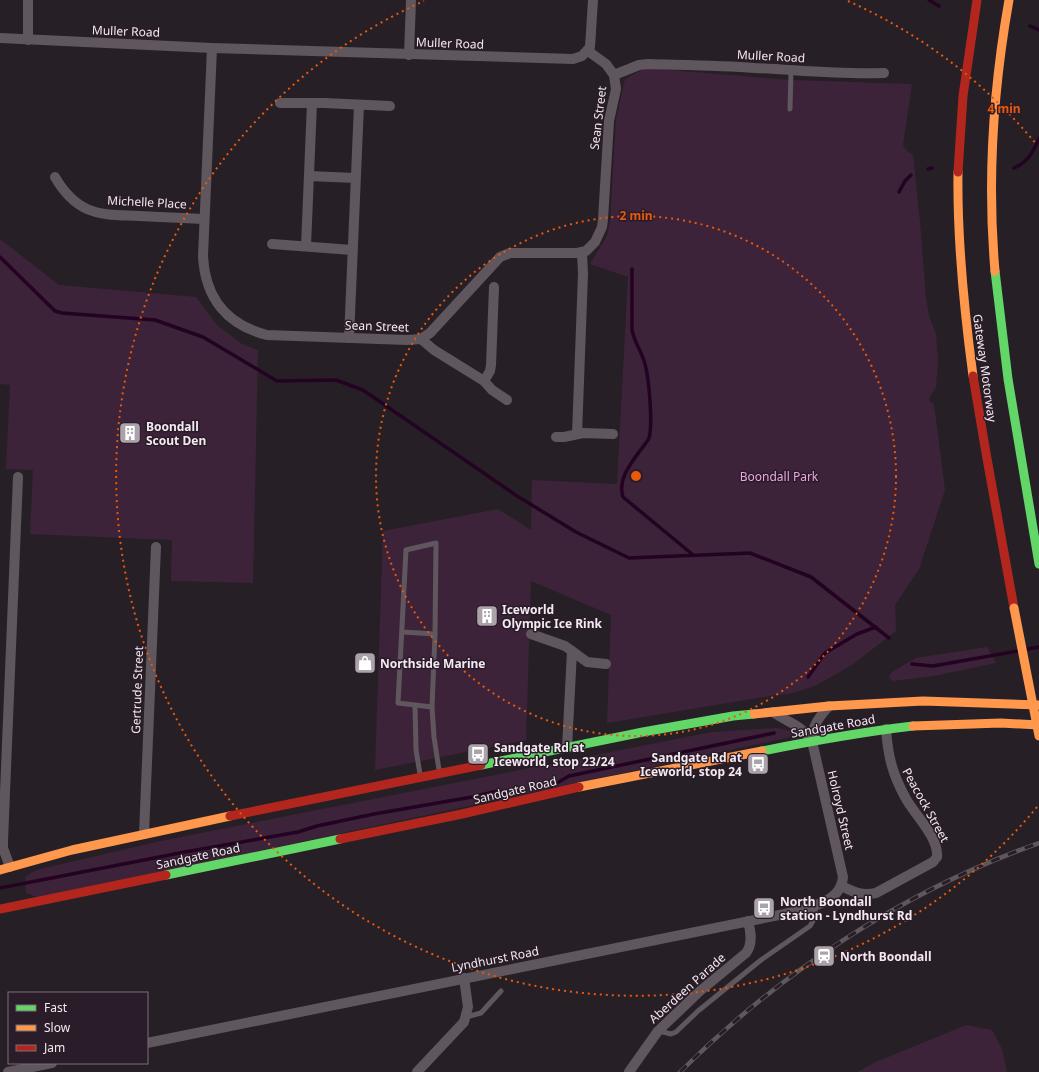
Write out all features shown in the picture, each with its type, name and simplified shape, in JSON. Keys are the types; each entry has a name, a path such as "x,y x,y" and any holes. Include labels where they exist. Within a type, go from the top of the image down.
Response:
{"highway":[{"name":"Gateway Motorway","path":"977,0 968,55 961,121 958,193 960,246 972,370 1014,608 1039,736"},
{"name":"Gateway Motorway","path":"1010,0 1004,29 992,132 991,193 993,251 999,312 1014,426 1039,564"},
{"name":"Sandgate Road","path":"5,869 72,850 144,834 702,721 771,711 829,706 924,701 1039,705"},
{"name":"Sandgate Road","path":"0,909 462,814 576,788 812,741 886,729 958,724 1001,723 1039,725"}],"street":[{"path":"28,0 28,40"},
{"path":"409,55 411,0"},
{"path":"593,0 591,42 588,51 606,64 614,76"},
{"name":"Muller Road","path":"0,38 212,48 569,59 582,56 588,51"},
{"name":"Sean Street","path":"212,48 204,219 203,256 205,278 213,297 227,316 248,330 267,335 407,340 421,339 430,333 500,257 510,253 582,253 591,248 600,231 604,219 609,121 616,89 614,76"},
{"name":"Muller Road","path":"614,76 639,65 648,64 755,68 791,71 884,73"},
{"path":"280,103 390,106"},
{"path":"306,246 312,103"},
{"path":"349,338 359,105"},
{"path":"309,176 356,178"},
{"name":"Michelle Place","path":"55,177 73,200 95,212 117,215 204,219"},
{"path":"272,244 352,250"},
{"path":"577,434 583,274 582,253"},
{"path":"484,381 492,365 494,287"},
{"path":"421,339 434,350 484,381 492,390 508,400"},
{"path":"556,437 564,437 588,432 613,434"},
{"path":"5,869 3,841 18,477"},
{"name":"Gertrude Street","path":"144,834 156,547"},
{"path":"531,634 565,646 587,662 606,664"},
{"path":"567,748 572,651"},
{"path":"812,741 814,726 829,706"},
{"path":"771,711 801,728 808,734 812,741"},
{"name":"Peacock Street","path":"842,886 859,894 869,895 876,893 933,862 937,857 936,848 927,828 908,803 892,770 886,729"},
{"name":"Holroyd Street","path":"812,741 842,871 842,886"},
{"name":"Lyndhurst Road","path":"148,1043 799,911 830,899 838,893 842,886"},
{"name":"Aberdeen Parade","path":"629,1072 658,1031 700,991 746,953 750,946 748,921"},
{"path":"417,1072 460,1027 466,1017 468,1007 464,978"},
{"path":"8,1072 47,1064"}],"lane":[{"path":"790,108 791,71"},
{"path":"432,707 398,703 406,550 436,543 435,634 432,707 435,749 440,774"},
{"path":"402,632 435,634"},
{"path":"415,706 416,750 421,778"},
{"path":"658,1031 671,1034 676,1032 698,1011 761,960 810,926 814,919 816,905"},
{"path":"466,1017 481,1013 501,991"}],"green space":[{"name":"Boondall Park","path":"645,68 790,80 912,84 903,145 906,150 913,155 926,298 929,316 936,334 938,362 936,387 929,398 930,402 934,404 945,490 919,569 895,605 896,631 852,665 815,686 789,694 607,723 611,615 531,581 526,740 375,770 383,531 498,509 531,530 532,480 617,484 628,277 590,264 607,236 610,222 616,119 625,79"},
{"path":"0,239 59,285 196,297 217,325 242,344 258,350 253,583 171,581 172,540 30,534 33,470 6,469 10,385 0,384"},
{"path":"987,647 996,663 934,676 892,681 889,677 892,672 916,658"},
{"path":"778,728 794,732 791,737 40,898 26,893 25,877 36,870 161,841 712,732"},
{"path":"966,1025 992,1030 1002,1049 1007,1072 857,1072 876,1062"}],"waterway":[{"path":"929,0 939,6"},
{"path":"1030,26 1039,30"},
{"path":"1014,168 1019,166 1030,156 1039,139"},
{"path":"928,169 932,168"},
{"path":"899,192 905,181 911,175"},
{"path":"0,257 55,311 62,313 155,320 203,337 277,381 336,380 363,390 517,496 576,532 629,558 750,553 811,577 889,638"},
{"path":"632,269 632,330 634,339 644,360 649,390 651,422 648,439 626,471 622,484 623,497 692,554"},
{"path":"808,677 825,653 857,634 876,627"},
{"path":"1028,649 1039,647"},
{"path":"912,664 933,666 1018,651"},
{"path":"552,786 569,776 774,733"},
{"path":"0,888 185,852 298,832 317,826 374,814 498,791 510,794 517,792"}],"railway":[{"path":"680,1072 719,1035 760,1000 847,938 893,910 940,885 989,862 1039,843"}],"traffic: fast":[{"path":"995,271 1008,379 1039,564"},
{"path":"481,765 643,732 733,716 754,714"},
{"path":"762,751 837,737 913,726"},
{"path":"166,875 340,839"}],"traffic: slow":[{"path":"995,271 992,203 993,135 995,101 1003,34 1009,0"},
{"path":"958,172 962,275 973,376"},
{"path":"1014,608 1039,736"},
{"path":"754,714 829,706 923,701 1039,705"},
{"path":"913,726 1001,723 1039,725"},
{"path":"579,787 762,751"},
{"path":"0,870 72,850 230,816"}],"traffic: jam":[{"path":"958,172 963,96 977,0"},
{"path":"973,376 1014,608"},
{"path":"230,816 481,765"},
{"path":"340,839 462,814 579,787"},
{"path":"0,909 166,875"}],"place":[{"name":"Boondall Scout Den","path":"130,433"},
{"name":"Iceworld Olympic Ice Rink","path":"487,616"},
{"name":"Northside Marine","path":"365,663"},
{"name":"Sandgate Rd at Iceworld, stop 23/24","path":"478,754"},
{"name":"Sandgate Rd at Iceworld, stop 24","path":"758,764"},
{"name":"North Boondall station - Lyndhurst Rd","path":"764,908"},
{"name":"North Boondall","path":"824,956"}]}
